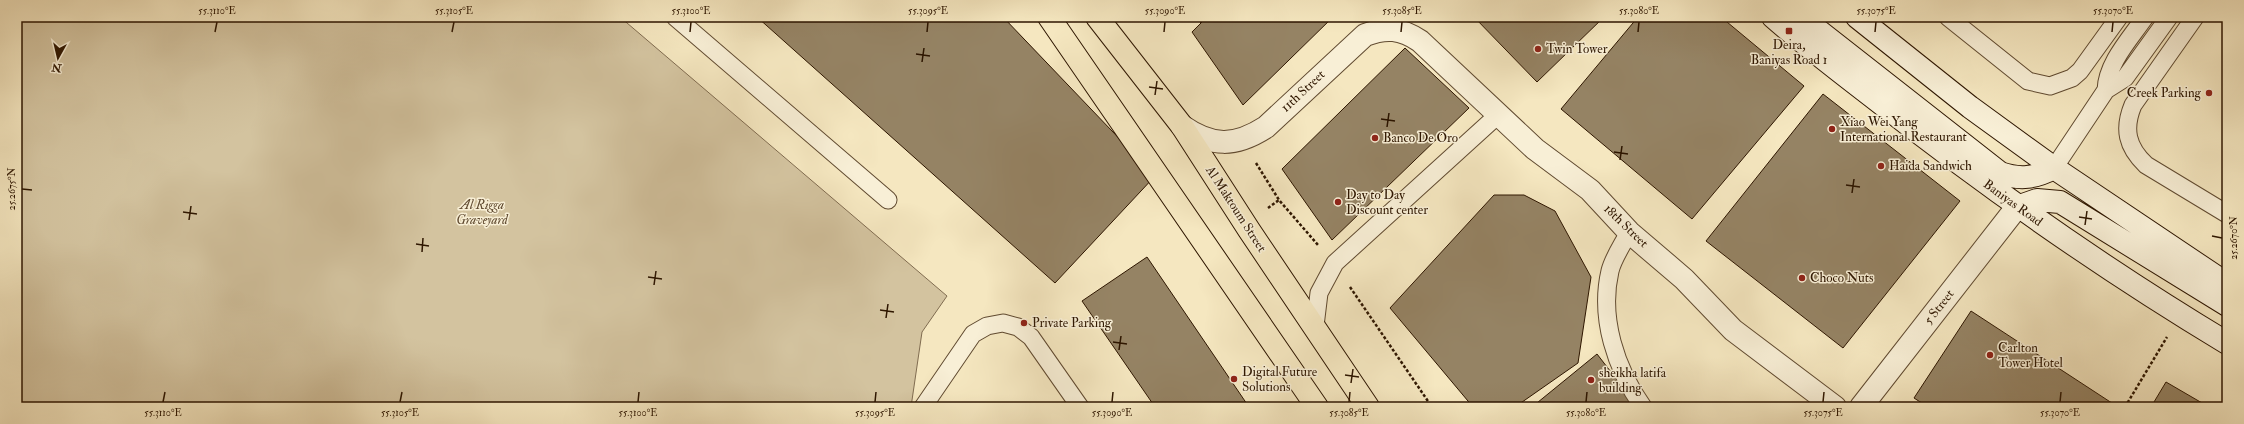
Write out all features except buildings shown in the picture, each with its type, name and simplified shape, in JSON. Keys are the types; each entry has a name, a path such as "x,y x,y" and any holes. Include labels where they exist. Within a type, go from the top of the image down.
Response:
{"main road":[{"path":"1049,17 1317,407"},
{"name":"Al Maktoum Street","path":"1097,17 1182,126 1249,230 1315,326 1368,407"},
{"name":"Baniyas Road","path":"1773,17 1939,150 2017,207 2180,315 2227,343"},
{"path":"1801,17 2000,173 2014,178 2028,178 2042,175 2054,168"},
{"path":"1857,17 1970,107 2054,168 2227,284"},
{"name":"11th Street","path":"1182,126 1197,136 1215,141 1233,142 1250,136 1266,127 1365,35 1379,29 1394,29 1408,32 1420,41"},
{"name":"18th Street","path":"1420,41 1535,149 1590,190 1629,232 1684,279 1733,330 1835,407"},
{"path":"2017,207 2038,200 2060,202 2227,305"},
{"name":"5 Street","path":"1861,407 2017,207"}],"lane":[{"path":"675,17 888,200"},
{"path":"1948,17 2028,82 2050,86 2072,78 2080,70 2119,17"},
{"path":"2106,90 2106,78 2110,69 2145,17"},
{"path":"2054,168 2106,90 2125,78 2169,17"},
{"path":"2195,17 2133,105 2128,117 2127,130 2129,144 2136,156 2146,165 2227,214"},
{"path":"1315,326 1319,293 1334,263 1499,114"},
{"path":"1629,232 1610,270 1607,303 1611,336 1620,368 1643,407"},
{"path":"923,407 973,334 987,326 1003,323 1018,327 1031,337 1080,407"}],"path":[{"path":"1241,139 1279,200"},
{"path":"2125,407 2180,315"}],"green space":[{"name":"Al Rigga Graveyard","path":"17,17 620,17 947,296 922,332 911,407 17,407"}],"place":[{"name":"Deira, Baniyas Road 1","path":"1789,31"},
{"name":"Twin Tower","path":"1538,49"},
{"name":"Creek Parking","path":"2209,93"},
{"name":"Xiao Wei Yang International Restaurant","path":"1832,129"},
{"name":"Banco De Oro","path":"1375,138"},
{"name":"Haida Sandwich","path":"1881,166"},
{"name":"Day to Day Discount center","path":"1338,202"},
{"name":"Choco Nuts","path":"1802,278"},
{"name":"Private Parking","path":"1024,323"},
{"name":"Carlton Tower Hotel","path":"1990,355"},
{"name":"Digital Future Solutions","path":"1234,379"},
{"name":"sheikha latifa building","path":"1591,380"}]}
